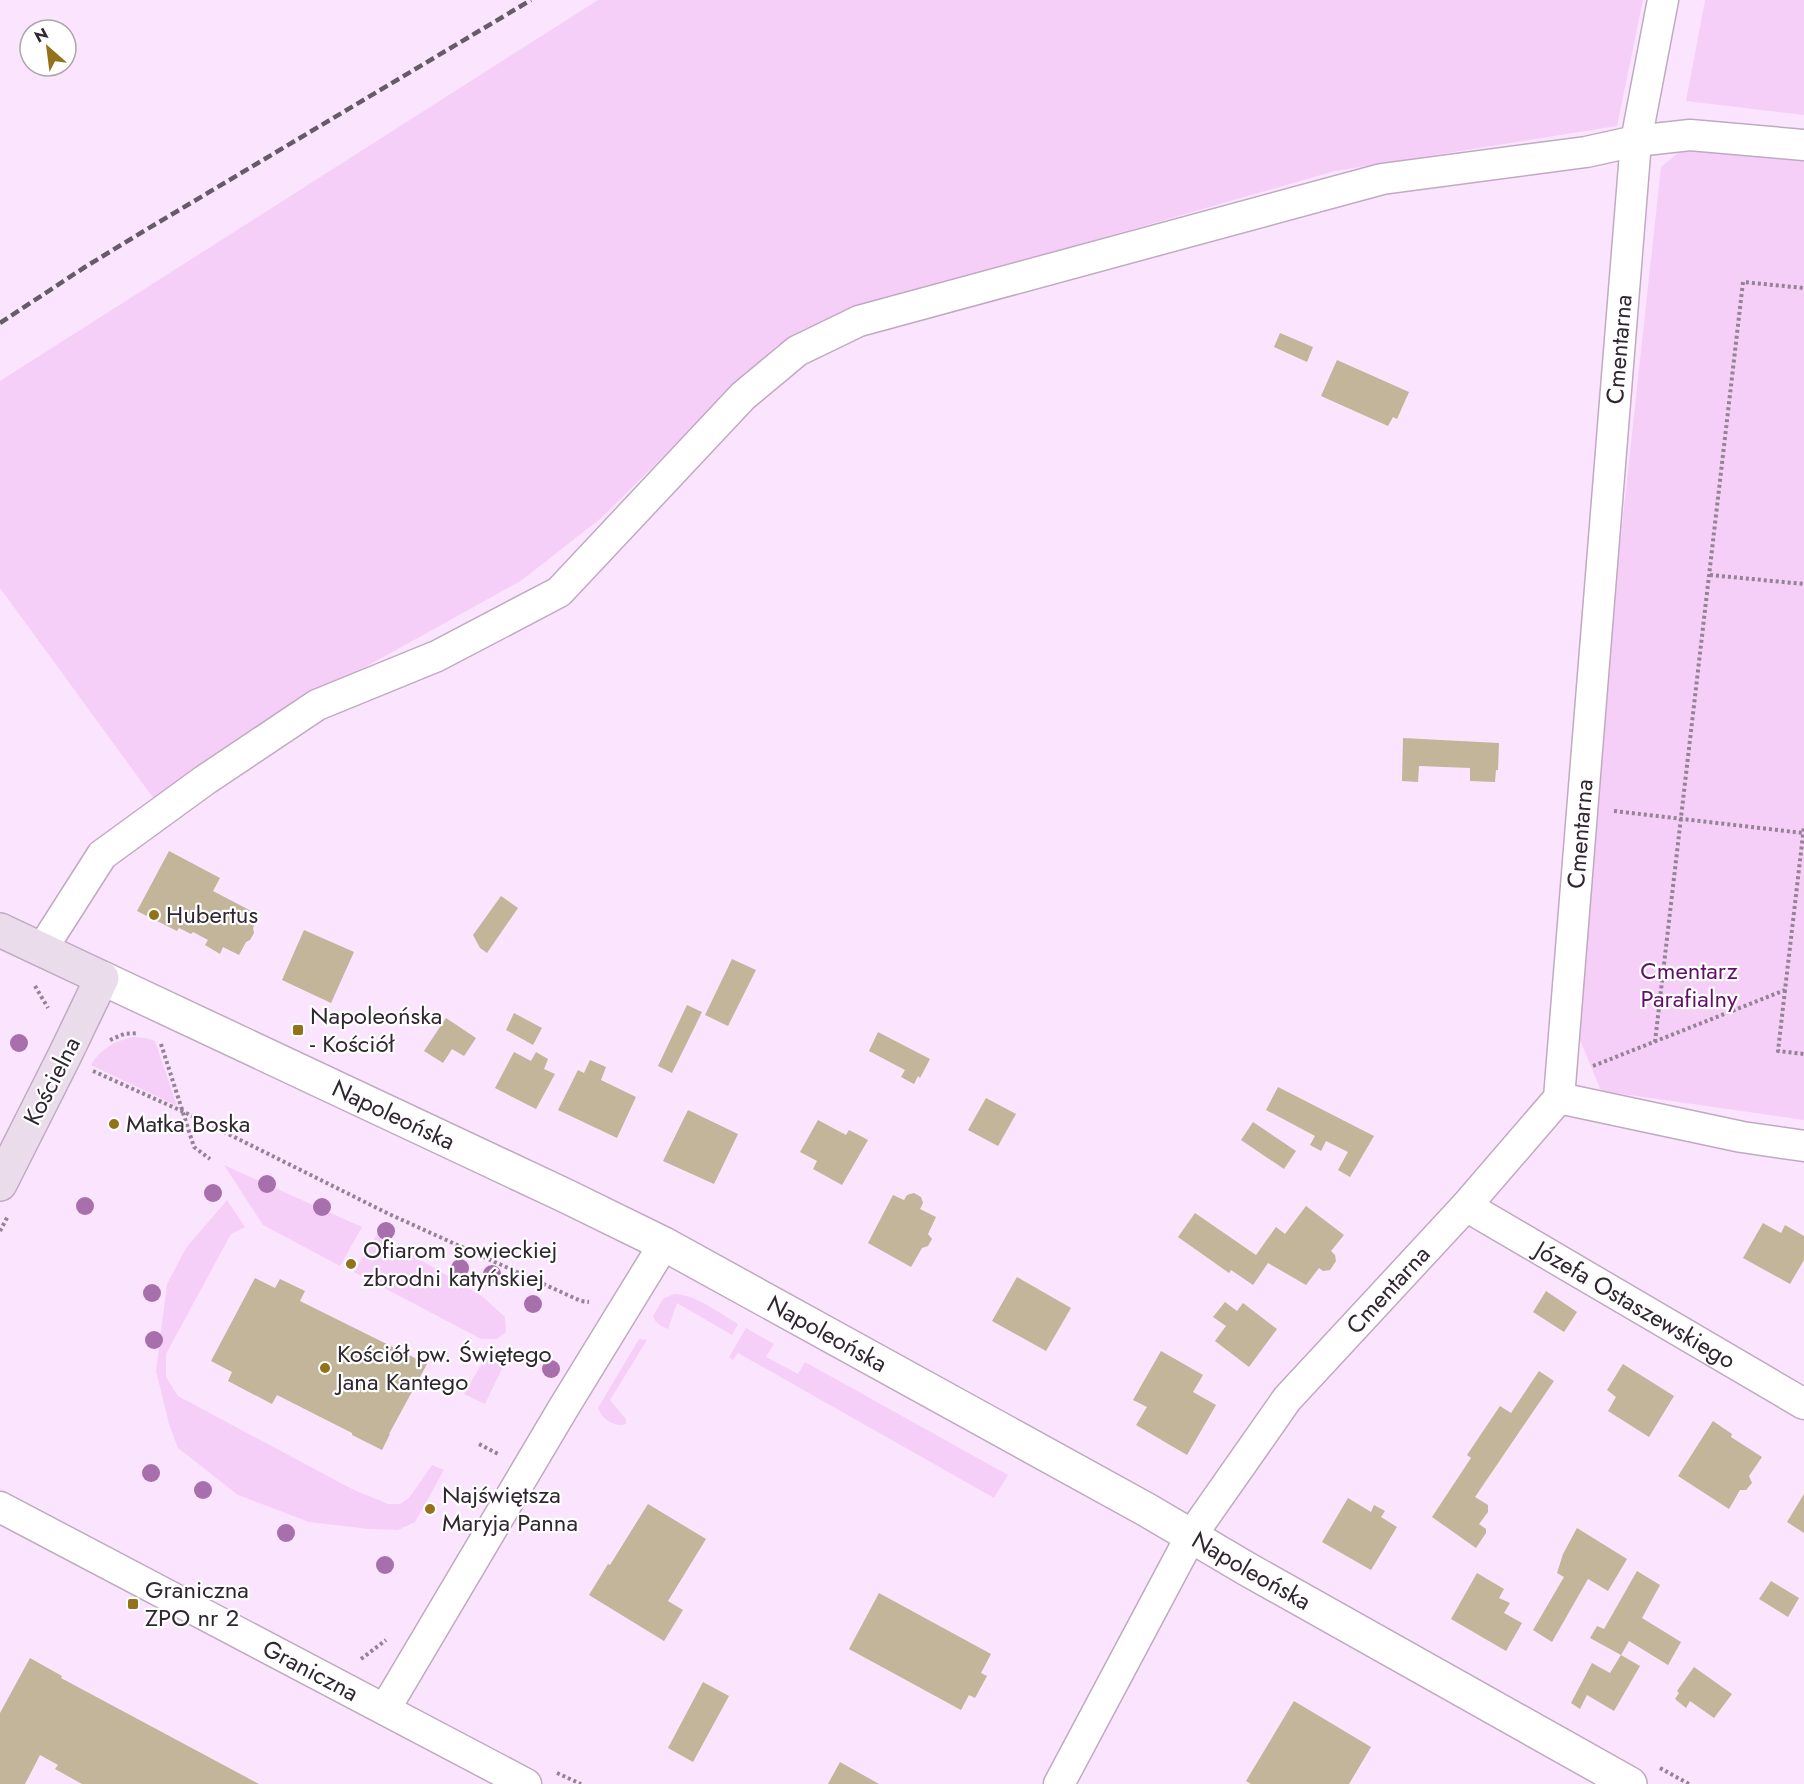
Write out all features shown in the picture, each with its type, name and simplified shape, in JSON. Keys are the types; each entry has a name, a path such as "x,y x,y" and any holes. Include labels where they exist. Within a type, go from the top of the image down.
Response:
{"main road":[{"name":"Napoleońska","path":"0,930 102,978"},
{"name":"Kościelna","path":"5,1198 64,1058 102,978"}],"street":[{"name":"Cmentarna","path":"1059,1784 1191,1536 1287,1398 1566,1100 1583,807 1636,141 1663,0"},
{"path":"42,949 102,855 205,780 317,705 437,656 559,592 742,396 797,351 859,321 1382,179 1586,152 1636,141 1690,135 1804,145"},
{"name":"Napoleońska","path":"102,978 664,1244 1137,1504 1247,1569 1630,1784"},
{"path":"1566,1100 1742,1137 1804,1146"},
{"name":"Józefa Ostaszewskiego","path":"1466,1206 1804,1404"},
{"path":"385,1709 564,1407 664,1244"},
{"name":"Graniczna","path":"0,1507 385,1709 516,1782"}],"path":[{"path":"1655,1042 1743,282 1804,288"},
{"path":"1710,575 1804,584"},
{"path":"1583,807 1804,833"},
{"path":"1804,826 1778,1051 1804,1054"},
{"path":"30,980 40,992 49,1017"},
{"path":"1566,1100 1585,1069 1785,990"},
{"path":"107,1042 124,1034 142,1033"},
{"path":"158,1037 195,1146 210,1159"},
{"path":"64,1058 184,1112 389,1214 581,1301 599,1304"},
{"path":"0,1231 5,1198"},
{"path":"479,1444 506,1458"}],"green space":[{"path":"598,0 1643,0 1617,126 1335,171 1074,246 776,346 600,519 522,580 279,715 154,799 0,588 0,381"},
{"path":"1705,0 1804,0 1804,115 1686,101"},
{"name":"Cmentarz Parafialny","path":"1686,146 1804,158 1804,1120 1601,1091 1569,1013 1661,167"},
{"path":"132,1037 155,1041 177,1106 91,1065 109,1046"},
{"path":"224,1165 362,1227 340,1266 263,1225"},
{"path":"227,1200 245,1227 231,1234 166,1354 166,1377 178,1396 352,1489 388,1504 400,1504 409,1498 432,1465 444,1470 415,1522 398,1530 309,1522 238,1495 178,1448 169,1424 156,1371 167,1284 186,1248"},
{"path":"377,1234 483,1297 505,1317 506,1332 497,1339 481,1339 354,1272"},
{"path":"674,1294 698,1300 738,1324 732,1335 677,1303 668,1329 659,1324 653,1316 663,1299"},
{"path":"746,1328 774,1344 766,1357 798,1374 805,1362 1008,1475 994,1498 738,1353 733,1360 729,1357"},
{"path":"639,1339 647,1340 610,1400 626,1419 626,1424 613,1424 603,1416 598,1408"},
{"path":"512,1348 485,1404 464,1394 486,1356"}],"building":[{"path":"1280,333 1313,347 1307,362 1274,347"},
{"path":"1337,360 1409,392 1397,419 1393,417 1388,426 1321,396"},
{"path":"1403,738 1499,743 1495,782 1470,781 1470,768 1419,766 1418,782 1402,781"},
{"path":"169,851 220,878 213,891 259,915 253,928 254,933 239,955 223,947 220,954 205,945 208,940 193,932 191,934 179,928 177,931 137,911"},
{"path":"501,896 518,908 487,953 480,948 473,935"},
{"path":"304,930 354,952 331,1003 282,980"},
{"path":"732,959 756,970 728,1026 705,1015"},
{"path":"687,1005 702,1012 672,1073 658,1066"},
{"path":"514,1013 542,1028 533,1045 506,1030"},
{"path":"446,1018 476,1038 464,1056 452,1049 443,1063 424,1051"},
{"path":"878,1032 930,1059 920,1078 918,1076 914,1084 901,1077 905,1070 869,1051"},
{"path":"514,1052 531,1061 536,1052 548,1059 544,1069 555,1074 536,1109 495,1088"},
{"path":"590,1060 606,1067 601,1080 636,1097 617,1138 558,1110 578,1070 584,1073"},
{"path":"1278,1087 1374,1136 1350,1177 1338,1170 1348,1152 1326,1141 1321,1151 1310,1145 1315,1136 1266,1110"},
{"path":"986,1098 1016,1114 998,1146 968,1130"},
{"path":"688,1110 738,1134 714,1184 663,1161"},
{"path":"818,1120 846,1135 849,1130 868,1140 842,1185 813,1169 817,1161 800,1152"},
{"path":"1253,1122 1296,1151 1284,1169 1241,1140"},
{"path":"914,1193 921,1197 923,1203 920,1209 936,1217 928,1234 932,1239 928,1246 922,1248 911,1267 868,1243 893,1195 904,1200 907,1195"},
{"path":"1306,1206 1344,1235 1331,1251 1336,1261 1330,1270 1323,1271 1319,1268 1306,1285 1268,1263 1253,1285 1231,1270 1229,1273 1178,1237 1195,1213 1256,1255 1276,1227 1285,1234"},
{"path":"1763,1223 1781,1233 1785,1225 1804,1236 1804,1260 1790,1284 1743,1258"},
{"path":"1017,1277 1071,1308 1046,1351 992,1321"},
{"name":"Kościół pw. Świętego Jana Kantego","path":"255,1278 275,1288 280,1279 305,1291 300,1301 427,1364 382,1450 277,1395 272,1404 228,1381 232,1372 211,1361"},
{"path":"1546,1291 1577,1312 1564,1332 1533,1312"},
{"path":"1225,1302 1237,1311 1243,1303 1277,1329 1249,1367 1215,1341 1226,1326 1213,1317"},
{"path":"1161,1351 1203,1375 1193,1392 1216,1405 1187,1455 1136,1425 1147,1407 1133,1400"},
{"path":"1623,1364 1674,1396 1649,1437 1608,1411 1616,1397 1607,1390"},
{"path":"1539,1371 1554,1381 1475,1497 1488,1505 1488,1512 1479,1524 1486,1529 1486,1533 1476,1548 1432,1517 1471,1458 1467,1455 1500,1406 1511,1413"},
{"path":"1713,1421 1732,1434 1731,1437 1762,1457 1749,1476 1752,1483 1746,1490 1740,1490 1729,1509 1678,1476"},
{"path":"1804,1494 1804,1533 1787,1522"},
{"path":"1348,1498 1371,1512 1374,1505 1385,1511 1381,1517 1397,1527 1371,1570 1322,1542"},
{"path":"648,1504 706,1539 668,1601 683,1610 664,1641 589,1595"},
{"path":"1577,1528 1627,1559 1608,1591 1588,1579 1552,1642 1533,1630 1564,1577 1557,1573 1563,1554"},
{"path":"1637,1571 1660,1585 1642,1618 1681,1642 1668,1665 1629,1641 1621,1655 1590,1638 1597,1626 1604,1629"},
{"path":"1477,1573 1504,1589 1499,1598 1510,1603 1504,1613 1522,1623 1506,1651 1451,1619"},
{"path":"1771,1581 1799,1598 1788,1617 1759,1599"},
{"path":"879,1593 991,1654 981,1673 987,1676 975,1698 969,1695 961,1710 849,1649"},
{"path":"1621,1655 1640,1666 1614,1711 1587,1695 1580,1709 1571,1703 1592,1663 1610,1673"},
{"path":"30,1658 62,1676 61,1678 259,1784 82,1784 55,1769 58,1765 40,1755 25,1784 0,1784 0,1713"},
{"path":"1694,1667 1732,1694 1714,1718 1690,1701 1686,1708 1675,1699 1679,1693 1677,1691"},
{"path":"703,1682 729,1696 693,1762 668,1748"},
{"path":"1294,1701 1371,1747 1349,1784 1251,1784 1246,1781"},
{"path":"840,1762 879,1784 828,1784"}],"railway":[{"path":"0,323 144,231 531,0"}],"place":[{"name":"Hubertus","path":"154,915"},
{"name":"Napoleońska - Kościół","path":"298,1030"},
{"name":"Matka Boska","path":"114,1124"},
{"name":"Ofiarom sowieckiej zbrodni katyńskiej","path":"351,1264"},
{"name":"Kościół pw. Świętego Jana Kantego","path":"325,1368"},
{"name":"Najświętsza Maryja Panna","path":"430,1509"},
{"name":"Graniczna ZPO nr 2","path":"133,1604"}]}
